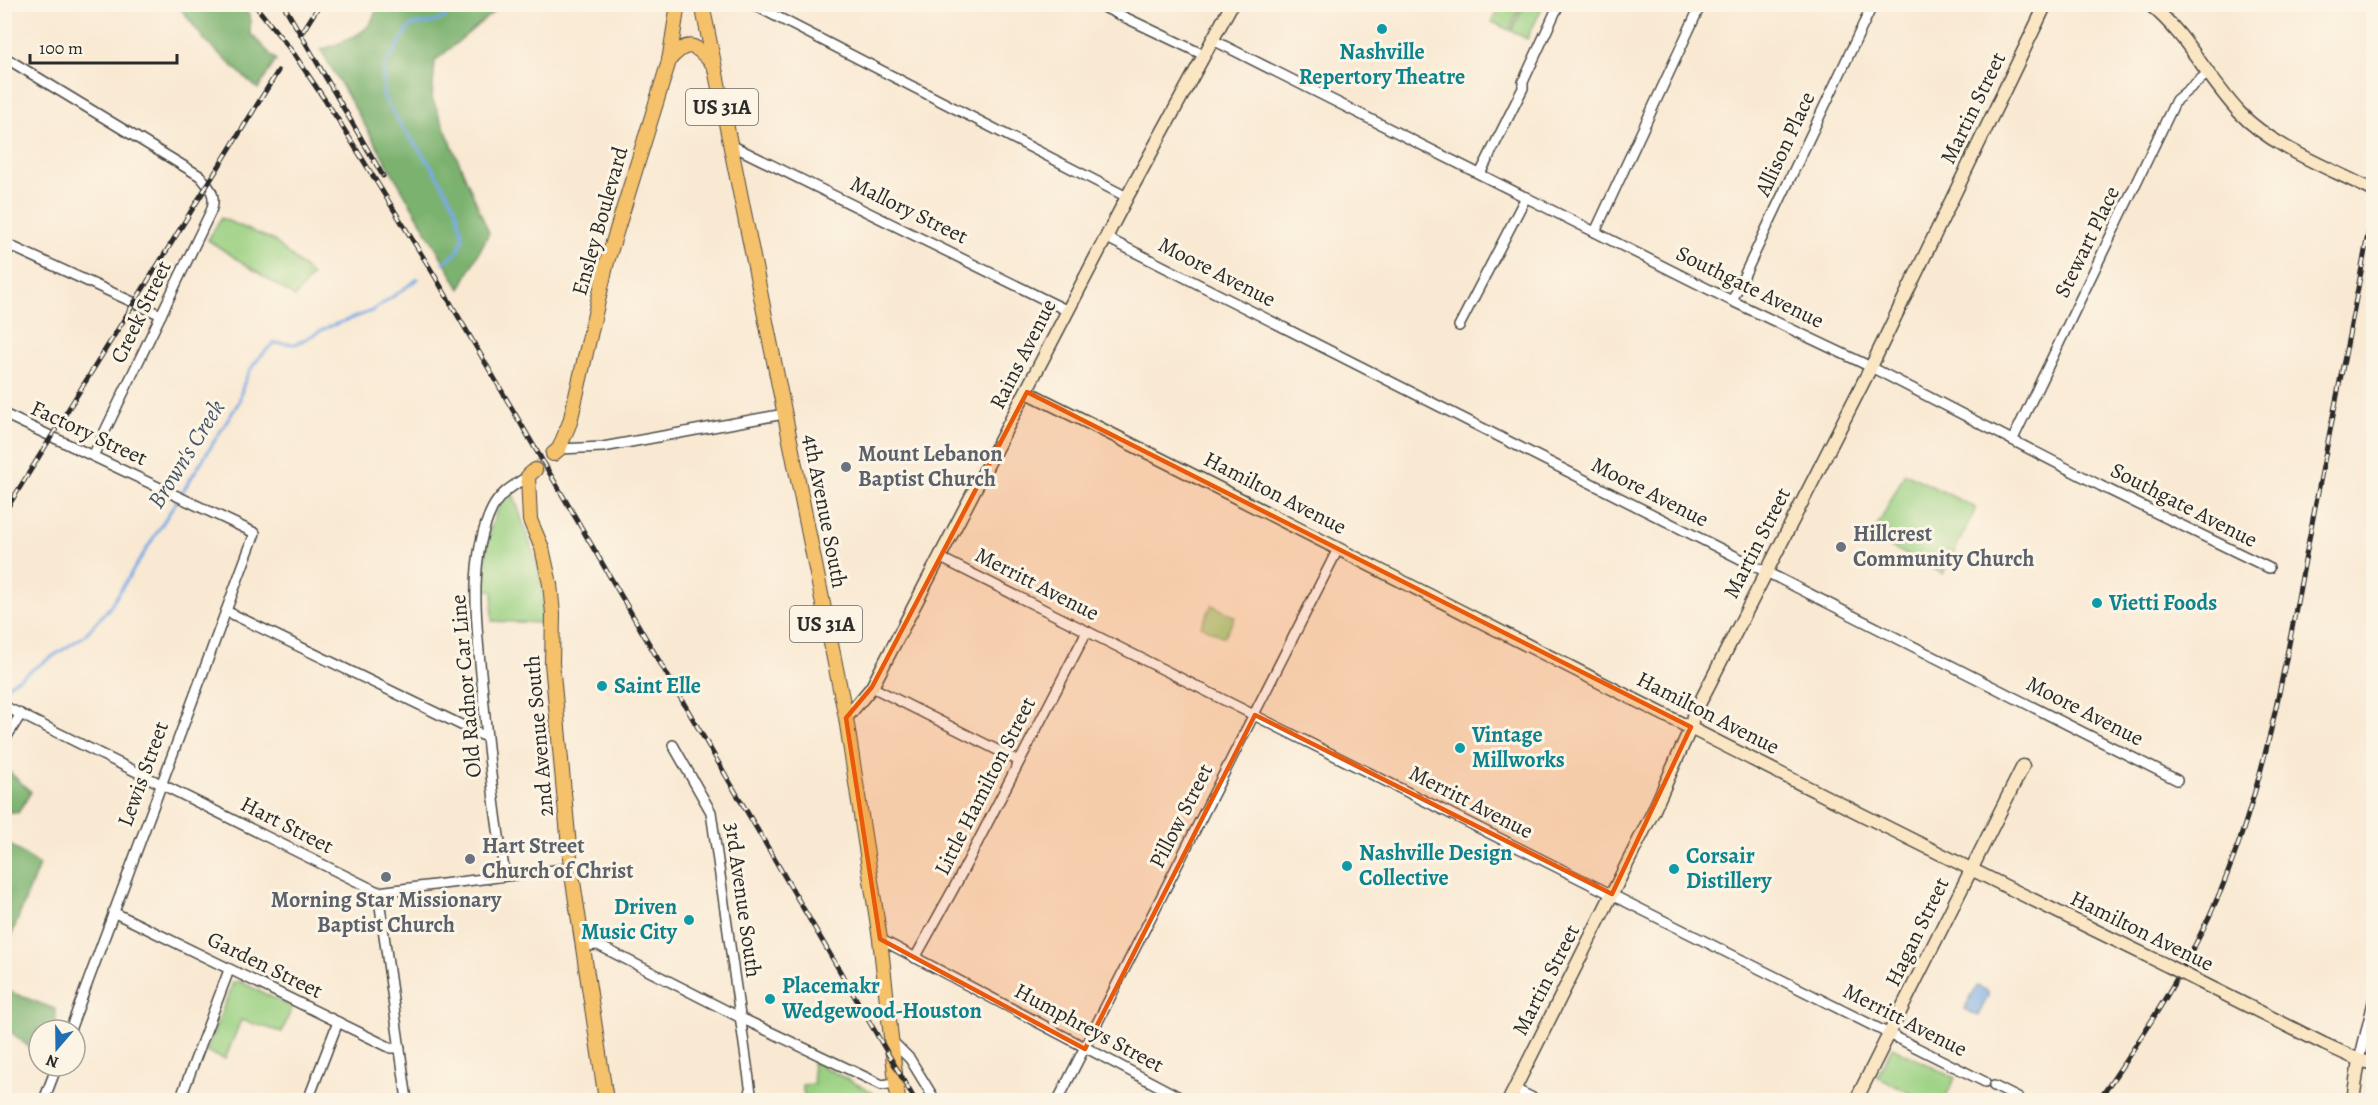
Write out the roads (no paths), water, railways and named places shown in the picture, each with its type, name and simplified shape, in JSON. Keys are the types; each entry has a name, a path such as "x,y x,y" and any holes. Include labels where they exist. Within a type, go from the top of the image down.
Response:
{"main road":[{"name":"Ensley Boulevard","path":"556,451 570,422 607,262 669,61 678,4"},
{"name":"4th Avenue South","path":"702,4 712,63 846,718 880,939 898,1101"},
{"path":"669,61 679,50 692,46 699,49 712,63"},
{"name":"2nd Avenue South","path":"532,473 530,520 542,548 550,584 553,614 552,663 572,868 606,1101"}],"street":[{"path":"752,4 1127,197"},
{"path":"1097,4 1204,55"},
{"name":"Rains Avenue","path":"846,718 872,687 1127,197 1232,4"},
{"path":"1480,174 1523,88 1523,82 1559,4"},
{"path":"1595,232 1701,4"},
{"name":"Allison Place","path":"1732,301 1873,4"},
{"name":"Martin Street","path":"1509,1101 1653,812 1691,727 1693,716 1871,367 2046,4"},
{"path":"2149,4 2168,19 2238,111 2260,130 2282,145 2373,191"},
{"name":"Southgate Avenue","path":"1213,40 1732,301 1871,367 2170,521 2269,568"},
{"name":"Creek Street","path":"6,60 200,176 213,196 212,208 93,456"},
{"name":"Stewart Place","path":"2013,439 2176,100 2208,73"},
{"name":"Mallory Street","path":"730,145 1068,311"},
{"path":"1459,326 1526,197"},
{"name":"Moore Avenue","path":"1107,238 2177,780"},
{"path":"4,243 161,315"},
{"name":"Hamilton Avenue","path":"1027,392 1970,870 2359,1060 2373,1064"},
{"name":"Factory Street","path":"4,414 255,533"},
{"path":"556,451 603,447 784,414"},
{"name":"Old Radnor Car Line","path":"505,875 486,737 476,616 481,544 491,511 501,494 532,473"},
{"name":"Lewis Street","path":"74,1018 255,533"},
{"name":"Pillow Street","path":"1058,1101 1338,549"},
{"name":"Merritt Avenue","path":"939,557 2020,1099"},
{"path":"226,611 486,737"},
{"name":"Little Hamilton Street","path":"915,958 955,886 1087,631"},
{"path":"872,687 1019,761"},
{"name":"Hart Street","path":"4,706 378,892"},
{"path":"4,741 21,714"},
{"name":"3rd Avenue South","path":"673,745 711,812 752,1101"},
{"name":"Hagan Street","path":"1856,1101 2023,766"},
{"path":"407,1101 378,892 572,868"},
{"name":"Garden Street","path":"113,912 391,1048 400,1048"},
{"name":"Humphreys Street","path":"880,939 1185,1101"},
{"path":"584,946 598,945 741,1018 882,1085 895,1083"},
{"path":"180,1101 229,970"},
{"path":"2353,1101 2359,1060 2373,998"},
{"path":"308,1101 338,1022"},
{"path":"891,1040 910,1059 935,1101"},
{"path":"44,1101 53,1078"},
{"path":"1515,1089 1536,1101"}],"water":[{"path":"1977,986 1988,991 1988,996 1978,1016 1964,1009"}],"waterway":[{"name":"Brown's Creek","path":"443,263 457,253 463,238 456,208 432,167 383,97 384,67 411,25 438,21 448,15 458,4"},
{"name":"Brown's Creek","path":"4,688 84,636 110,607 239,402 244,384 255,363 274,343 296,344 328,327 372,311 418,279"}],"tunnel":[{"path":"535,470 553,454"}],"railway":[{"path":"254,4 294,54 337,118 433,273 915,1100"},
{"path":"283,4 383,176"},
{"path":"303,31 320,4"},
{"path":"4,513 278,71"},
{"path":"2099,1100 2149,1024 2195,945 2221,890 2252,803 2284,669 2374,200"}],"place":[{"name":"Nashville Repertory Theatre","path":"1382,29"},
{"name":"Mount Lebanon Baptist Church","path":"846,467"},
{"name":"Hillcrest Community Church","path":"1841,547"},
{"name":"Vietti Foods","path":"2097,603"},
{"name":"Saint Elle","path":"602,686"},
{"name":"Vintage Millworks","path":"1460,748"},
{"name":"Hart Street Church of Christ","path":"470,859"},
{"name":"Nashville Design Collective","path":"1347,866"},
{"name":"Corsair Distillery","path":"1674,869"},
{"name":"Morning Star Missionary Baptist Church","path":"386,877"},
{"name":"Driven Music City","path":"689,920"},
{"name":"Placemakr Wedgewood-Houston","path":"770,999"}]}
